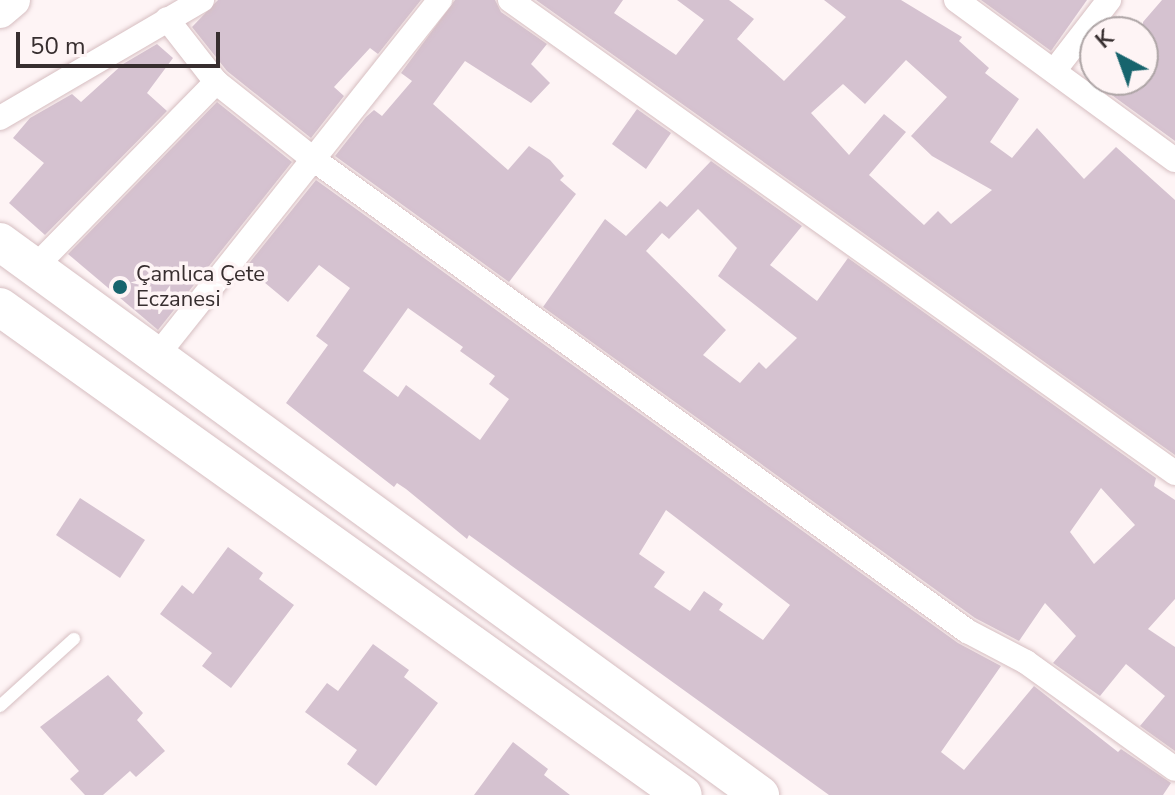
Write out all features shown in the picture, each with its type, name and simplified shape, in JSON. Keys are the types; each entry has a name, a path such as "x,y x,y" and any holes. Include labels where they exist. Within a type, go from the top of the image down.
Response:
{"main road":[{"path":"0,11 13,0"},
{"path":"0,242 155,358 334,481 760,795"},
{"path":"0,307 683,795"}],"street":[{"path":"0,118 202,0"},
{"path":"155,358 440,0"},
{"path":"510,0 1175,473"},
{"path":"956,0 1175,160"},
{"path":"1054,71 1109,0"},
{"path":"167,19 216,82 313,159 967,631 1026,662 1175,769"},
{"path":"33,269 216,82"}],"lane":[{"path":"0,706 74,639"}],"building":[{"path":"218,0 421,0 378,54 370,48 334,87 344,96 311,138 227,71 192,27"},
{"path":"455,0 495,0 501,12 547,44 531,64 550,83 531,103 465,61 433,104 508,170 529,146 550,160 564,176 560,180 576,194 509,282 335,156 366,117 374,110 382,116 412,81 401,73"},
{"path":"536,0 623,0 614,13 676,55 704,20 677,0 729,0 754,19 737,39 784,81 846,17 824,0 901,0 962,37 959,41 989,68 985,73 1019,99 990,142 1012,158 1037,128 1084,179 1116,147 1175,200 1175,455","holes":["906,60 947,97 911,136 932,156 992,190 951,224 938,211 924,225 869,175 906,132 884,114 849,155 811,113 843,84 865,104"]},
{"path":"981,0 1087,0 1051,51"},
{"path":"1162,0 1175,0 1175,141 1113,96 1159,96 1159,16 1148,16"},
{"path":"157,44 173,58 147,93 167,111 45,235 9,203 44,163 13,138 30,118 72,94 81,102 123,64"},
{"path":"217,102 292,162 158,330 68,254"},
{"path":"637,109 671,133 646,169 612,144"},
{"path":"711,161 802,226 770,265 817,301 848,258 1156,478 1154,486 1175,500 1175,599 1148,629 1175,647 1175,751 1140,726 1165,696 1126,664 1100,696 1053,663 1076,636 1045,603 1019,641 975,618 543,307 605,219 626,236 660,201 667,207","holes":["698,209 737,248 718,276 797,338 766,369 759,362 740,383 703,355 726,330 646,251 662,233 669,239","1101,488 1135,525 1094,564 1070,532"]},
{"path":"316,180 958,643 1001,666 941,752 964,770 1034,686 1118,752 1121,749 1171,783 1163,795 829,795 469,535 467,539 406,489 397,483 394,487 286,403 328,345 316,336 350,288 319,265 288,302 246,267","holes":["408,308 463,347 460,351 495,376 489,384 509,399 480,440 406,385 398,397 363,371","666,510 790,605 763,640 719,610 723,604 704,591 690,611 654,587 665,572 639,554"]},
{"path":"80,498 145,540 120,578 56,535"},
{"path":"228,547 263,573 259,579 294,605 231,688 202,666 212,653 160,614 182,585 193,594"},
{"path":"373,644 409,670 404,677 438,703 376,786 347,764 357,750 305,712 327,683 338,691"},
{"path":"108,675 143,713 137,720 165,751 136,777 130,771 103,795 85,795 70,779 79,771 40,727"},
{"path":"513,742 548,769 544,775 570,795 474,795"}],"place":[{"name":"Çamlıca Çete Eczanesi","path":"120,287"}]}
